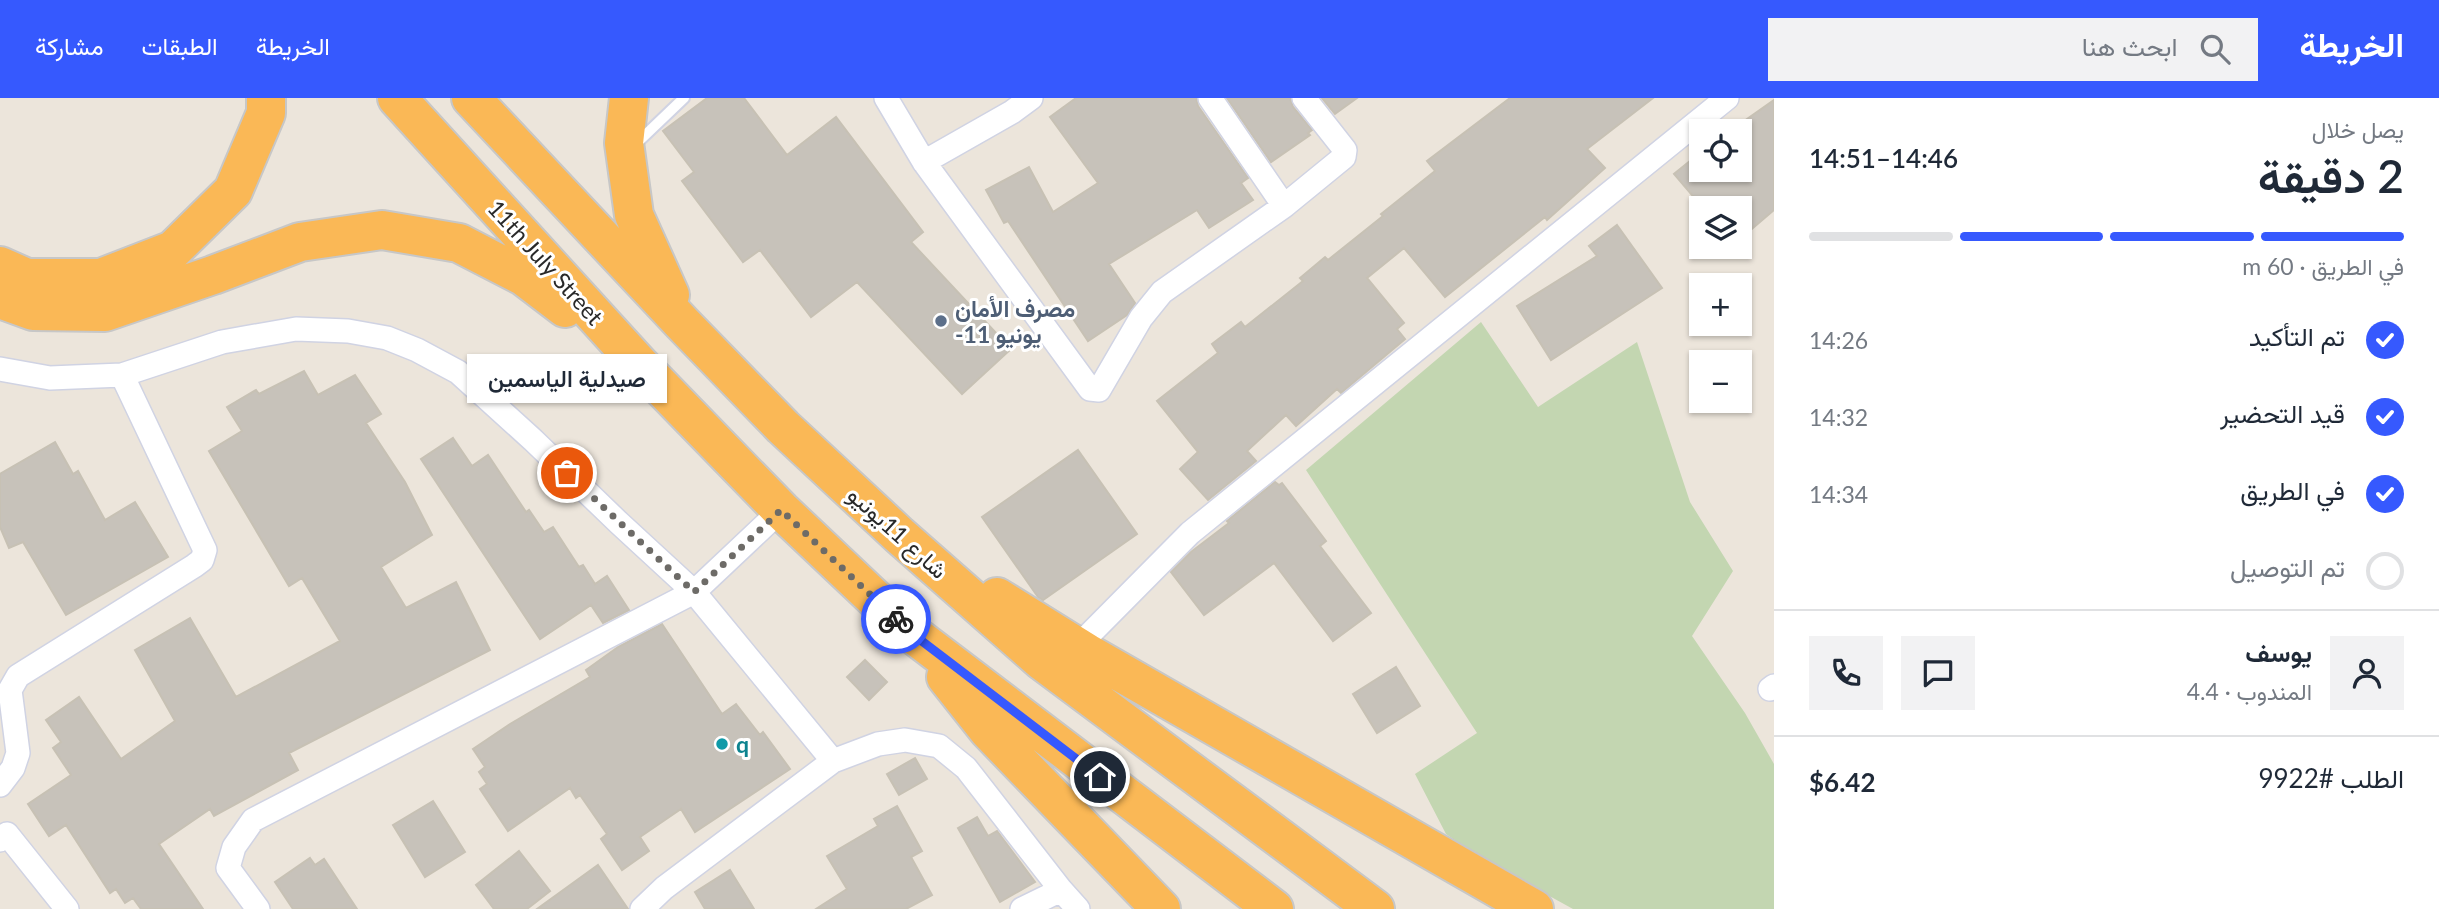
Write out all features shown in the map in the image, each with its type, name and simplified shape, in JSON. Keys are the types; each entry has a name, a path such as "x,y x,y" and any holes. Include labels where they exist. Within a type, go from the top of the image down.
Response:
{"highway":[{"path":"0,266 27,278 101,278 173,250 233,191 266,113 266,98"},
{"name":"11th July Street","path":"397,98 639,364 781,510 910,632 1274,909"},
{"name":"شارع 11يونيو","path":"471,98 783,427 899,535 1042,661 1375,909"},
{"path":"629,98 624,143 634,215 682,323"},
{"path":"0,299 33,311 105,312 300,242 382,230 459,243 502,265 523,276 639,364"},
{"path":"899,535 1077,647 1534,909"},
{"path":"910,632 988,730 1161,909"}],"street":[{"path":"634,215 639,139 649,98"},
{"path":"886,98 924,162 1090,389 1099,390 1141,318 1162,292 1284,206 1344,157 1345,153 1304,98"},
{"path":"924,162 1012,112 1031,98"},
{"path":"1210,98 1284,206"},
{"path":"1077,647 1190,533 1727,98"},
{"path":"0,369 50,378 122,375 222,342 296,329 348,331 387,338 416,350 458,372 694,592 833,761"},
{"path":"0,785 13,768 18,753 10,690 18,676 202,561 205,551 122,375"},
{"path":"258,909 228,867 234,847 253,820 694,592 781,510"},
{"path":"642,909 664,888 833,761 878,744 905,740 939,746 966,768 1078,909"},
{"path":"2,834 67,909"},
{"path":"1022,909 1061,890"}],"lane":[{"path":"639,139 684,98"}],"green space":[{"path":"1481,322 1538,407 1637,342 1690,502 1733,571 1692,636 1745,713 1774,764 1774,909 1573,909 1482,859 1446,834 1415,774 1477,733 1306,470"}],"building":[{"path":"707,98 744,98 787,155 836,117 923,232 911,242 1011,349 962,394 857,282 811,317 760,250 743,262 682,181 694,172 663,131"},
{"path":"1076,98 1196,98 1198,106 1248,178 1241,183 1253,200 1209,228 1197,210 1109,264 1135,303 1127,315 1088,341 1008,221 1004,223 986,190 1029,167 1053,212 1098,183 1050,117"},
{"path":"1227,98 1290,98 1293,107 1312,130 1308,133 1310,135 1271,162"},
{"path":"1322,98 1357,98 1335,114"},
{"path":"1510,98 1653,98 1587,149 1605,168 1547,220 1545,217 1445,297 1404,248 1367,278 1404,323 1397,329 1405,339 1341,393 1337,389 1296,426 1286,415 1247,451 1256,461 1208,500 1180,469 1198,452 1157,401 1218,353 1212,344 1241,322 1245,327 1303,281 1300,278 1325,257 1328,260 1383,216 1381,214 1435,171 1427,161"},
{"path":"1774,100 1774,210 1752,229 1752,196 1693,196 1674,174 1689,162 1689,182 1752,182 1752,119 1747,119"},
{"path":"1617,225 1662,288 1551,360 1517,306 1597,256 1589,246"},
{"path":"304,371 318,395 355,375 381,414 366,423 405,482 432,535 381,567 406,608 456,582 490,650 289,753 298,770 214,816 210,809 159,844 203,909 141,909 133,898 125,903 116,889 110,893 66,825 49,836 28,804 71,775 53,748 61,742 46,720 79,697 121,759 175,721 135,650 190,618 236,697 340,641 302,578 289,586 209,451 242,431 227,407 256,390 259,394"},
{"path":"453,438 472,466 488,455 526,512 529,510 544,532 553,527 579,567 583,565 595,584 607,576 629,610 603,623 591,605 540,639 421,459"},
{"path":"55,442 73,474 78,471 105,520 135,502 168,557 66,615 23,542 9,548 0,527 0,474"},
{"path":"1078,450 1137,534 1043,600 1038,597 982,517"},
{"path":"1275,482 1279,485 1282,483 1326,541 1320,546 1371,613 1333,641 1274,563 1204,615 1171,572"},
{"path":"662,624 722,714 736,704 760,735 763,732 790,769 695,832 681,809 640,837 649,851 622,870 601,839 607,834 580,795 576,798 570,788 508,831 480,789 487,784 479,772 485,767 473,749 590,677 586,670 618,647"},
{"path":"865,660 887,682 869,700 847,677"},
{"path":"1396,667 1420,706 1377,733 1353,694"},
{"path":"915,758 927,779 899,795 887,774"},
{"path":"433,801 465,852 425,877 393,825"},
{"path":"897,806 922,851 911,857 932,895 906,909 816,909 847,889 827,856 878,826 874,819"},
{"path":"977,817 988,836 997,831 1035,882 1000,902 958,828"},
{"path":"519,851 550,891 527,909 494,909 476,885"},
{"path":"310,858 315,865 324,859 357,909 293,909 275,882"},
{"path":"598,865 628,909 537,909"},
{"path":"730,870 754,909 705,909 695,892"}],"way so far":[{"path":"567,473 694,592 781,510 896,619"}],"place":[{"name":"مصرف الأمان -11 يونيو","path":"941,321"},
{"name":"صيدلية الياسمين","path":"567,473"},
{"name":"q","path":"722,744"}],"route":[{"path":"896,619 1100,777"}]}
